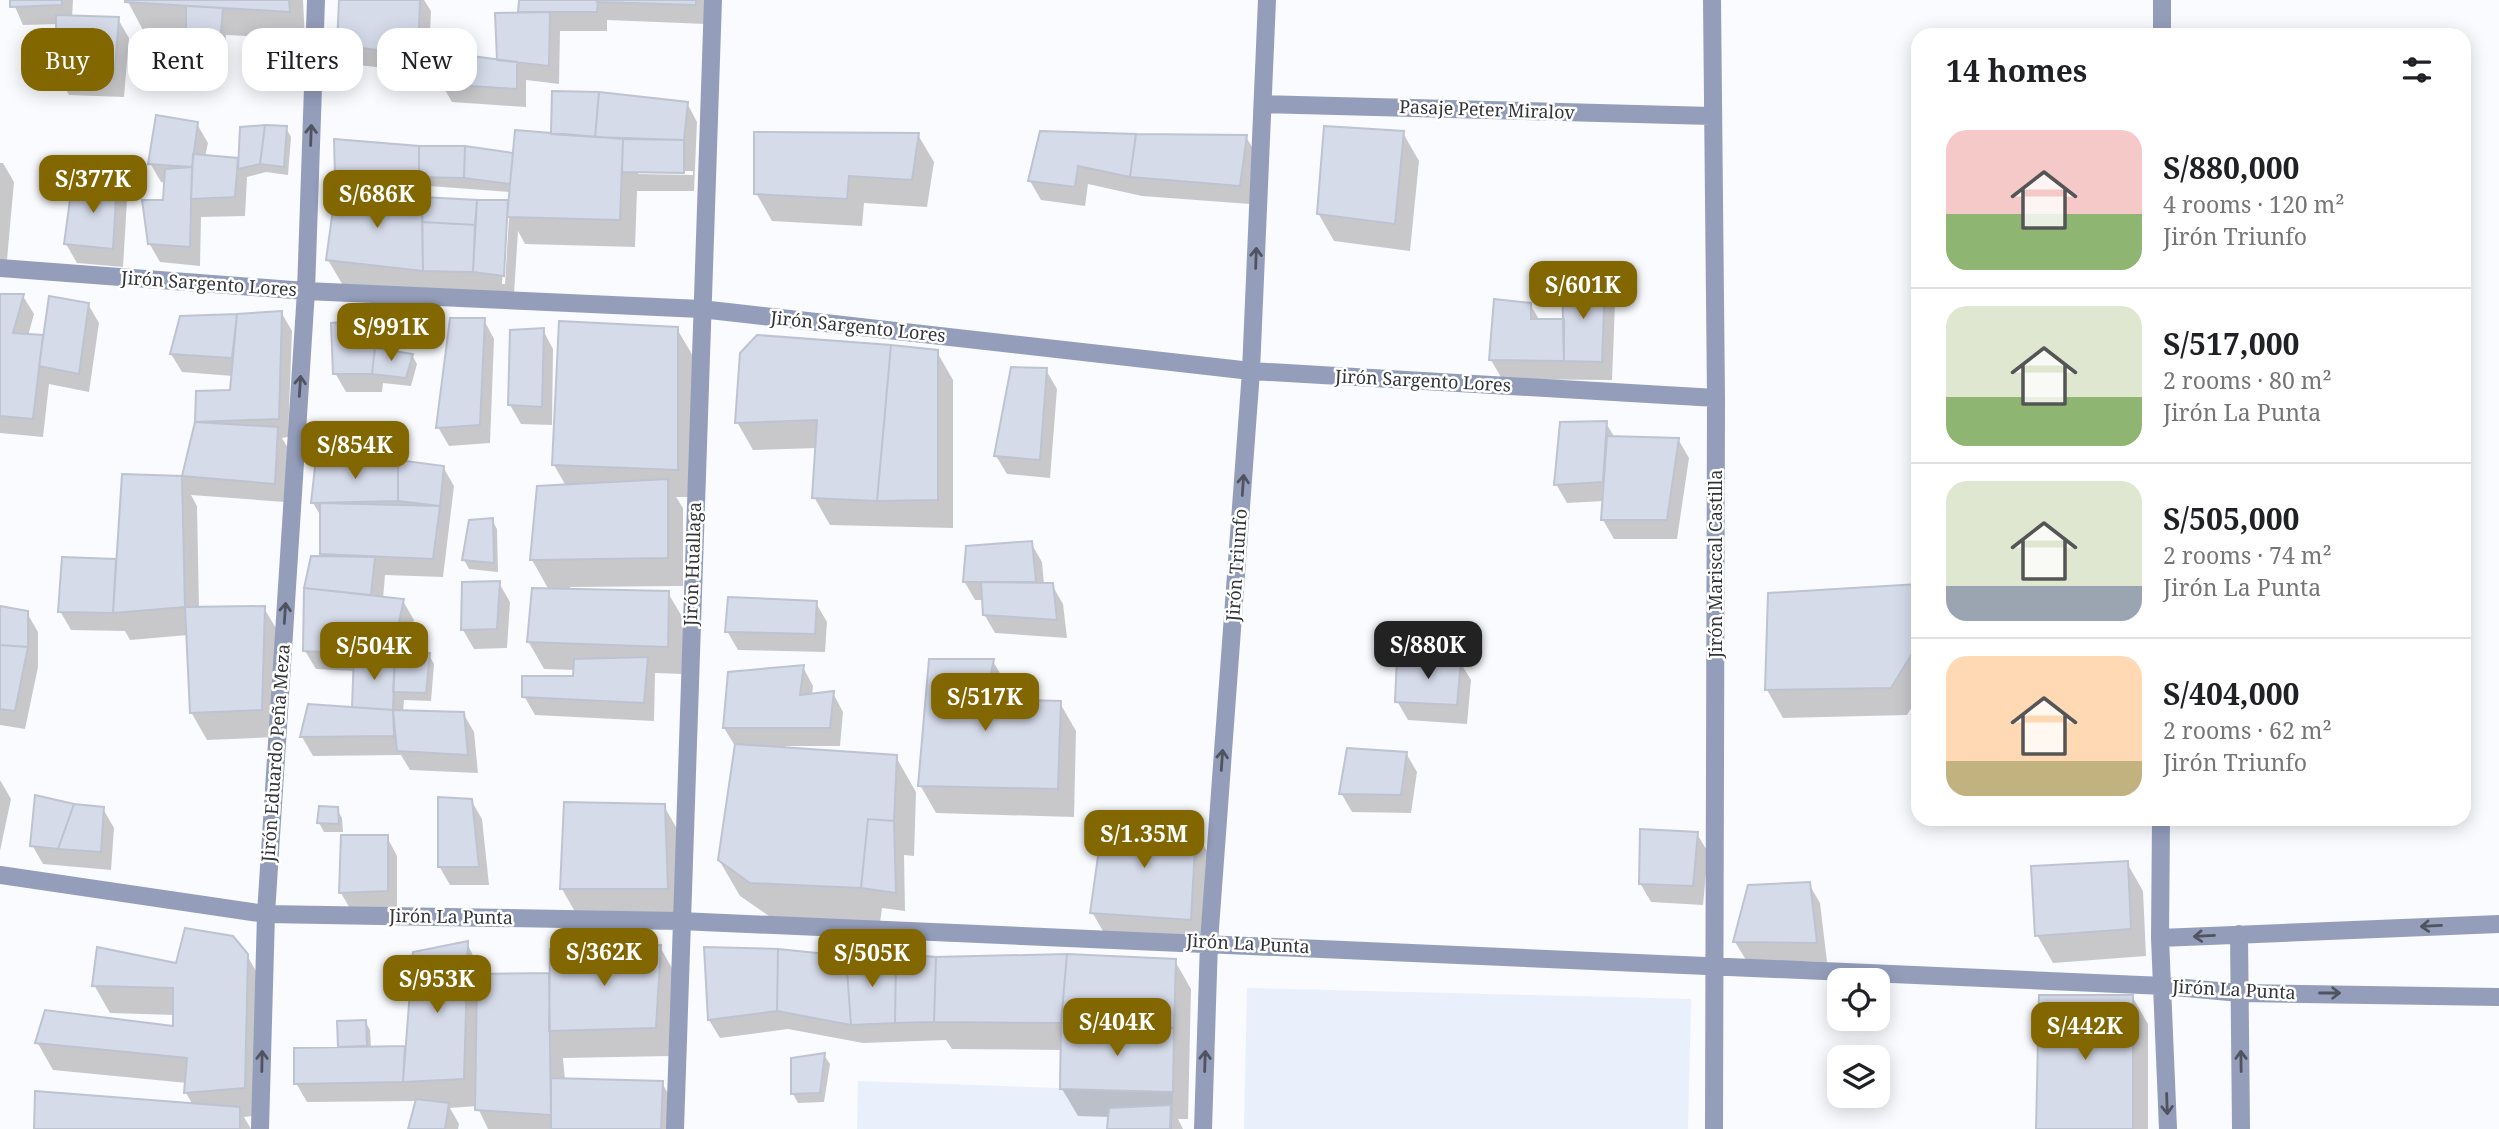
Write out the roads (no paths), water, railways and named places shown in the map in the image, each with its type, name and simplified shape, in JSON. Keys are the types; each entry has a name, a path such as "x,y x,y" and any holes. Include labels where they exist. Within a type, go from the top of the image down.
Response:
{"street":[{"name":"Jirón Eduardo Peña Meza","path":"260,1129 266,914 306,291 316,0"},
{"name":"Jirón Huallaga","path":"675,1129 713,0"},
{"name":"Jirón Triunfo","path":"1203,1129 1209,942 1251,371 1267,0"},
{"name":"Jirón Mariscal Castilla","path":"1712,0 1716,398 1714,1129"},
{"path":"2162,0 2162,28"},
{"name":"Pasaje Peter Miralov","path":"1263,104 1712,116"},
{"name":"Jirón Sargento Lores","path":"0,268 306,291 701,309 1251,371 1716,398"},
{"path":"2161,826 2160,938 2168,1129"},
{"name":"Jirón La Punta","path":"0,875 266,914 680,921 1209,942 2164,986 2240,993 2499,996"},
{"path":"2160,938 2499,925"},
{"path":"2239,934 2241,1129"}]}
